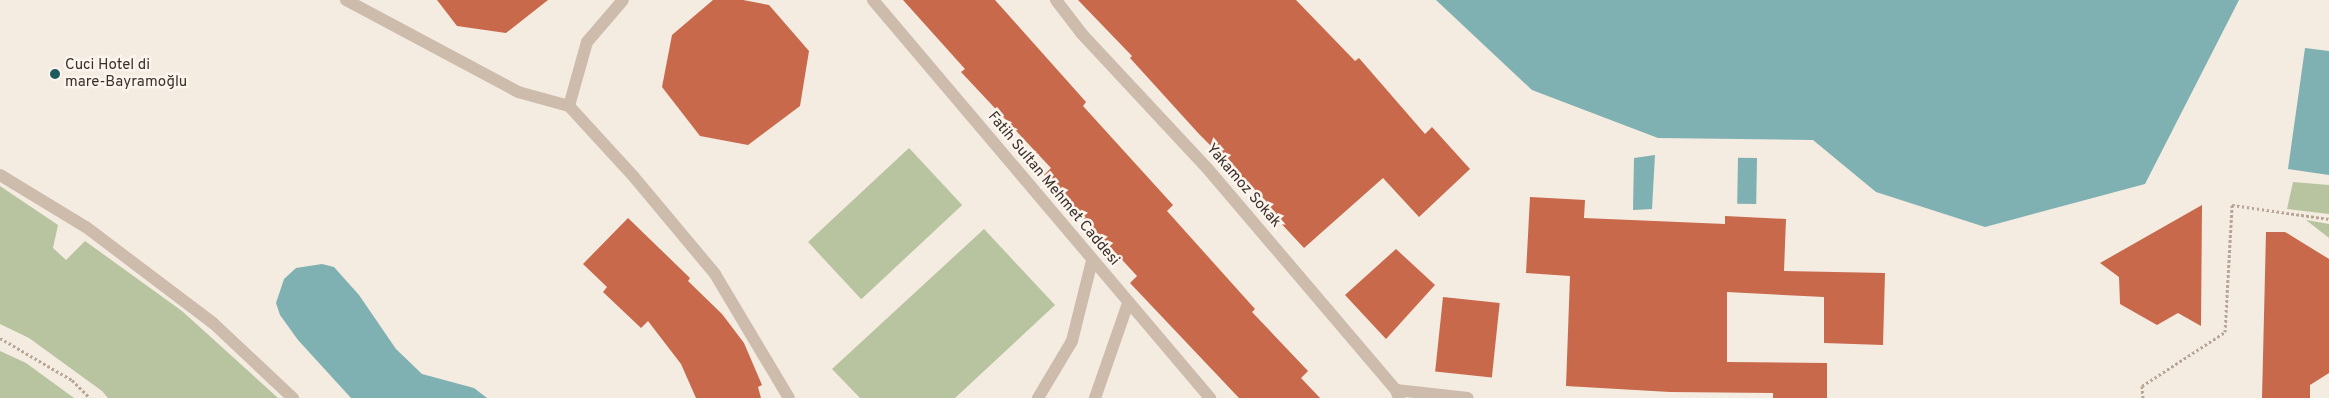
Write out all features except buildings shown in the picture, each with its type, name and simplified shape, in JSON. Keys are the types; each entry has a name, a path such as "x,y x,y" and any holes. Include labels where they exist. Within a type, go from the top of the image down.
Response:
{"street":[{"path":"346,0 518,92 569,106 634,177 715,274 789,398"},
{"path":"569,106 587,42 623,0"},
{"name":"Fatih Sultan Mehmet Caddesi","path":"873,0 1092,261 1210,398"},
{"name":"Yakamoz Sokak","path":"1056,0 1082,34 1207,168 1398,394"},
{"path":"0,176 86,227 197,311 293,398"},
{"path":"1038,398 1072,341 1092,261"},
{"path":"1095,398 1128,303"},
{"path":"1398,394 1468,398"}],"path":[{"path":"2143,398 2142,386 2225,332 2232,205 2329,219"},
{"path":"0,338 72,380 90,398"}],"green space":[{"path":"909,148 962,205 861,299 808,242"},
{"path":"2293,182 2329,185 2329,214 2287,209"},
{"path":"0,186 58,225 53,248 66,260 85,241 182,311 278,398 108,398 102,391 29,338 0,324"},
{"path":"2306,220 2329,224 2329,238"},
{"path":"984,229 1055,305 955,398 860,398 832,369"},
{"path":"0,351 26,363 74,398 0,398"}],"water":[{"path":"1436,0 2239,0 2145,184 1985,227 1876,192 1813,140 1658,138 1532,90"},
{"path":"2305,48 2329,51 2329,175 2288,169"},
{"path":"1655,155 1652,209 1633,210 1634,158"},
{"path":"1738,158 1757,158 1756,204 1737,204"},
{"path":"322,264 334,267 359,295 396,349 422,374 474,388 487,398 351,398 298,340 280,315 276,303 284,279 296,268"}],"place":[{"name":"Cuci Hotel di mare-Bayramoğlu","path":"55,74"}]}
